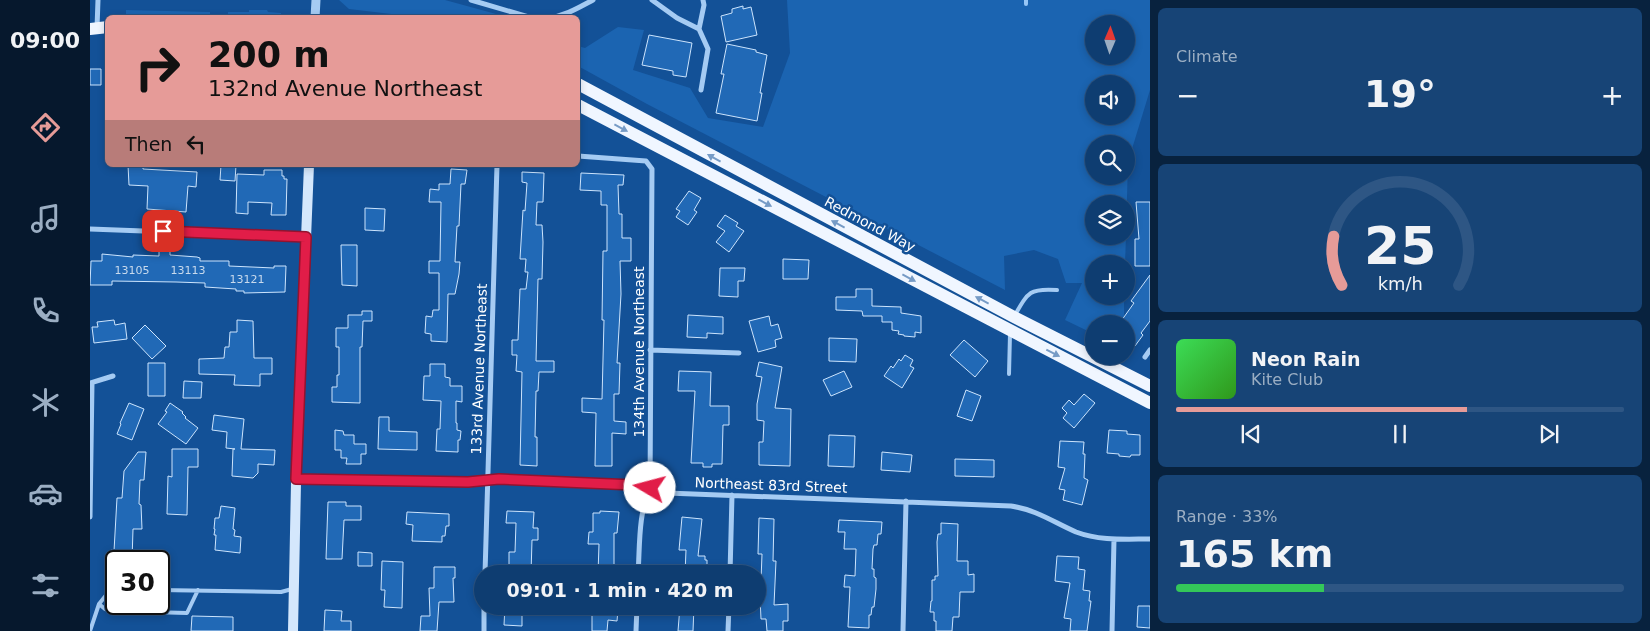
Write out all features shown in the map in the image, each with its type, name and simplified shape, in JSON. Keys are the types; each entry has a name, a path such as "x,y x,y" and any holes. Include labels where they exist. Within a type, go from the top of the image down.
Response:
{"main road":[{"name":"Redmond Way","path":"580,85 1014,317 1150,386"},
{"path":"580,106 1010,332 1150,403"},
{"path":"293,631 296,479 309,167"}],"street":[{"path":"98,0 101,29"},
{"path":"315,15 316,0"},
{"path":"471,0 522,15"},
{"path":"562,15 593,0"},
{"path":"652,0 677,18 699,29"},
{"path":"701,90 708,49 699,29 704,5 703,0"},
{"name":"134th Avenue Northeast","path":"580,156 646,161 652,169 650,488 643,504 638,565"},
{"name":"133rd Avenue Northeast","path":"485,565 486,481 497,167"},
{"path":"90,228 306,237"},
{"path":"650,350 739,353"},
{"path":"1145,357 1150,350"},
{"path":"90,517 91,383 113,376"},
{"name":"Northeast 83rd Street","path":"296,479 468,482 499,479 634,485 666,492 1011,506 1027,508 1076,532 1098,538 1150,539"},
{"path":"730,565 732,495"},
{"path":"903,631 906,501"},
{"path":"1112,631 1114,539"},
{"path":"484,615 484,631"},
{"path":"636,631 637,615"},
{"path":"728,631 729,615"}],"lane":[{"path":"1014,317 1025,297 1034,290 1041,288 1057,290"},
{"path":"1008,374 1010,332"},
{"path":"170,590 281,592 294,589"},
{"path":"99,604 105,609 114,611 187,613 198,590"},
{"path":"90,631 99,604 105,596"}],"shaded area":[{"path":"339,0 445,0 500,15 400,15 349,9"},
{"path":"787,0 1150,0 1150,90 1135,139 1135,135 1085,135 1085,185 1127,185 1127,195 1085,195 1085,245 1126,245 1125,255 1085,255 1085,305 1124,305 1124,315 1085,315 1085,330 1065,320 1082,283 1066,283 1058,259 1034,250 1004,256 1005,290 647,104 580,67 580,47 585,48 618,27 644,30 633,70 690,88 708,118 763,127 790,53"},
{"path":"126,10 210,12 210,15 126,15"},
{"path":"249,10 267,10 268,12 281,13 281,15 228,15 228,12 249,12"}],"building":[{"path":"743,6 743,9 751,7 757,35 726,42 721,16 732,13 732,9"},
{"path":"649,35 692,43 686,77 673,75 673,71 642,65"},
{"path":"727,44 756,50 756,52 767,55 757,121 716,113 724,74 721,74"},
{"path":"90,69 101,69 101,85 90,85"},
{"path":"128,167 197,172 196,187 188,186 186,212 147,209 148,186 129,185"},
{"path":"221,167 236,167 235,181 220,180"},
{"path":"451,169 467,170 465,184 461,184 459,226 457,226 455,262 460,262 459,274 455,294 448,294 447,342 431,341 431,334 425,333 426,316 432,317 433,310 439,310 439,273 429,273 429,261 440,261 441,202 429,202 430,189 439,190 439,184 450,184"},
{"path":"264,170 282,170 282,176 284,176 284,179 287,179 286,215 271,215 272,203 248,202 248,214 236,213 237,174 264,175"},
{"path":"522,172 544,173 543,202 537,202 536,225 542,225 543,242 542,279 538,279 536,361 554,361 554,372 539,372 538,391 536,391 535,437 537,437 537,466 520,465 522,372 516,371 517,355 512,355 512,340 518,340 520,289 526,289 528,272 525,272 526,259 520,259 523,210 525,211 527,183 522,182"},
{"path":"581,173 624,175 623,185 618,185 619,214 622,214 622,238 631,238 631,261 620,261 621,294 617,363 620,363 619,394 614,394 614,421 626,422 626,434 612,433 612,466 595,466 596,413 582,412 582,398 602,399 603,251 607,251 607,205 601,205 601,191 580,190"},
{"path":"689,191 701,198 694,210 697,212 688,225 676,217 680,211 676,209"},
{"path":"1136,202 1150,202 1150,266 1135,266 1135,239 1139,239"},
{"path":"365,208 385,209 384,231 365,230"},
{"path":"725,215 738,223 736,226 744,231 729,252 716,242 725,231 717,226"},
{"path":"341,245 357,245 357,286 342,285"},
{"path":"159,250 170,251 170,255 197,257 200,258 200,261 229,261 229,266 274,268 274,266 286,266 285,292 244,293 244,291 236,291 236,289 205,287 205,283 112,281 112,285 90,285 91,261 102,261 102,254 133,257 133,255 159,256"},
{"path":"783,259 809,260 808,279 783,279"},
{"path":"720,268 745,268 744,281 738,281 738,297 719,296"},
{"path":"1150,275 1150,321 1141,333 1143,335 1135,346 1135,315 1125,315 1133,305 1135,305 1135,296"},
{"path":"856,289 872,289 872,306 901,307 901,313 921,316 921,333 915,332 915,337 904,336 898,334 899,331 892,330 892,322 882,322 882,316 863,316 862,311 836,310 836,297 856,297"},
{"path":"362,311 372,311 372,321 363,321 362,347 360,347 360,403 332,402 332,387 337,387 337,375 339,375 339,347 336,347 336,328 348,328 348,315 362,315"},
{"path":"688,315 723,317 723,334 707,333 707,338 687,337"},
{"path":"769,316 771,326 778,324 782,338 775,340 776,347 758,352 749,321"},
{"path":"114,320 115,325 125,323 127,339 94,343 92,327 98,327 97,322"},
{"path":"237,320 253,321 254,358 272,358 272,374 260,374 260,386 234,385 235,375 199,374 199,359 224,358 225,347 229,347 230,332 237,332"},
{"path":"145,325 166,346 152,359 132,338"},
{"path":"829,338 857,339 856,362 829,361"},
{"path":"964,340 988,361 975,377 950,355"},
{"path":"905,355 913,360 910,366 914,368 902,388 884,376 891,366 893,368 899,359 901,361"},
{"path":"759,362 782,367 775,408 791,409 790,466 759,465 759,442 763,442 764,421 757,420 757,404 762,377 756,376"},
{"path":"148,363 165,363 165,396 148,396"},
{"path":"430,364 445,364 445,377 450,378 450,386 462,386 462,402 456,401 457,430 461,431 460,440 458,440 458,452 436,451 437,429 440,429 441,401 423,400 424,376 430,376"},
{"path":"679,371 711,372 710,406 729,406 729,425 723,425 722,464 712,464 712,467 703,467 703,463 691,463 695,391 678,391"},
{"path":"844,371 852,387 831,396 823,380"},
{"path":"184,381 202,382 201,398 183,398"},
{"path":"966,390 981,396 972,421 957,416"},
{"path":"1084,394 1095,403 1074,428 1063,418 1067,413 1062,408 1069,400 1074,405"},
{"path":"129,403 144,409 132,440 117,434"},
{"path":"170,403 183,412 185,418 198,428 186,444 158,424 167,412 165,411"},
{"path":"214,415 244,419 241,449 275,450 274,465 258,464 258,473 253,478 232,476 233,449 235,449 226,448 227,432 212,430"},
{"path":"379,417 389,417 389,431 417,432 417,450 378,449"},
{"path":"335,430 343,431 344,435 354,435 354,444 366,444 366,454 361,454 361,464 346,464 347,458 341,458 341,450 335,450"},
{"path":"1109,430 1127,431 1127,434 1140,435 1140,455 1131,455 1130,457 1107,453"},
{"path":"829,435 855,436 854,467 828,466"},
{"path":"1060,441 1084,442 1084,478 1088,480 1082,505 1063,500 1065,490 1059,489 1065,468 1058,467"},
{"path":"172,449 198,449 198,467 188,467 187,515 167,514 168,476 172,477"},
{"path":"138,452 146,452 144,480 140,480 139,504 141,505 142,529 133,529 132,550 114,550 117,498 122,498 124,471"},
{"path":"882,452 912,455 910,472 881,470"},
{"path":"955,459 994,460 994,477 955,476"},
{"path":"328,502 346,502 346,506 361,506 361,520 344,520 342,559 326,559"},
{"path":"221,506 235,508 233,529 235,530 234,536 241,537 240,553 215,550 215,518 219,518"},
{"path":"507,511 534,512 533,528 538,528 538,540 532,540 531,565 509,565 509,552 515,552 516,523 506,523"},
{"path":"600,511 619,512 617,533 614,533 614,565 598,565 599,544 588,544 589,532 593,532 593,513 600,513"},
{"path":"407,512 449,514 449,526 446,526 442,542 412,541 413,525 406,524"},
{"path":"682,517 702,519 698,556 705,556 707,565 685,565 686,550 679,550"},
{"path":"759,518 774,519 773,561 776,561 774,605 788,604 788,621 783,621 783,631 767,631 766,619 761,619 761,615 766,615 766,565 762,565 762,554 758,554"},
{"path":"839,520 882,522 881,534 878,534 877,545 874,545 873,549 872,569 874,569 874,577 876,578 876,589 874,607 872,607 871,615 869,615 869,628 848,627 850,587 844,587 845,575 855,576 856,549 844,549 845,532 838,532"},
{"path":"941,523 958,524 957,561 968,561 968,575 974,574 974,592 960,592 959,617 953,617 952,631 936,631 934,612 930,612 932,580 935,580 935,576 938,576 937,542 938,534 941,534"},
{"path":"358,552 372,553 372,566 358,566"},
{"path":"1057,556 1079,557 1078,569 1085,570 1083,590 1090,591 1089,601 1091,601 1087,631 1070,631 1071,619 1064,618 1070,583 1055,581"},
{"path":"382,561 403,562 402,608 384,607 385,590 381,590"},
{"path":"434,567 455,567 455,578 453,578 454,602 439,602 437,631 420,631 421,616 430,616 429,588 434,588"},
{"path":"1138,606 1150,606 1150,628 1137,627"},
{"path":"325,610 342,611 341,621 351,621 351,631 324,631"},
{"path":"505,615 522,615 522,626 504,625"},
{"path":"592,615 618,615 617,621 608,620 607,631 592,631"},
{"path":"679,615 694,615 693,631 678,631"},
{"path":"192,616 233,617 233,631 191,631"}],"route":[{"path":"163,231 306,237 296,479 468,482 499,479 634,485 650,488"}]}
